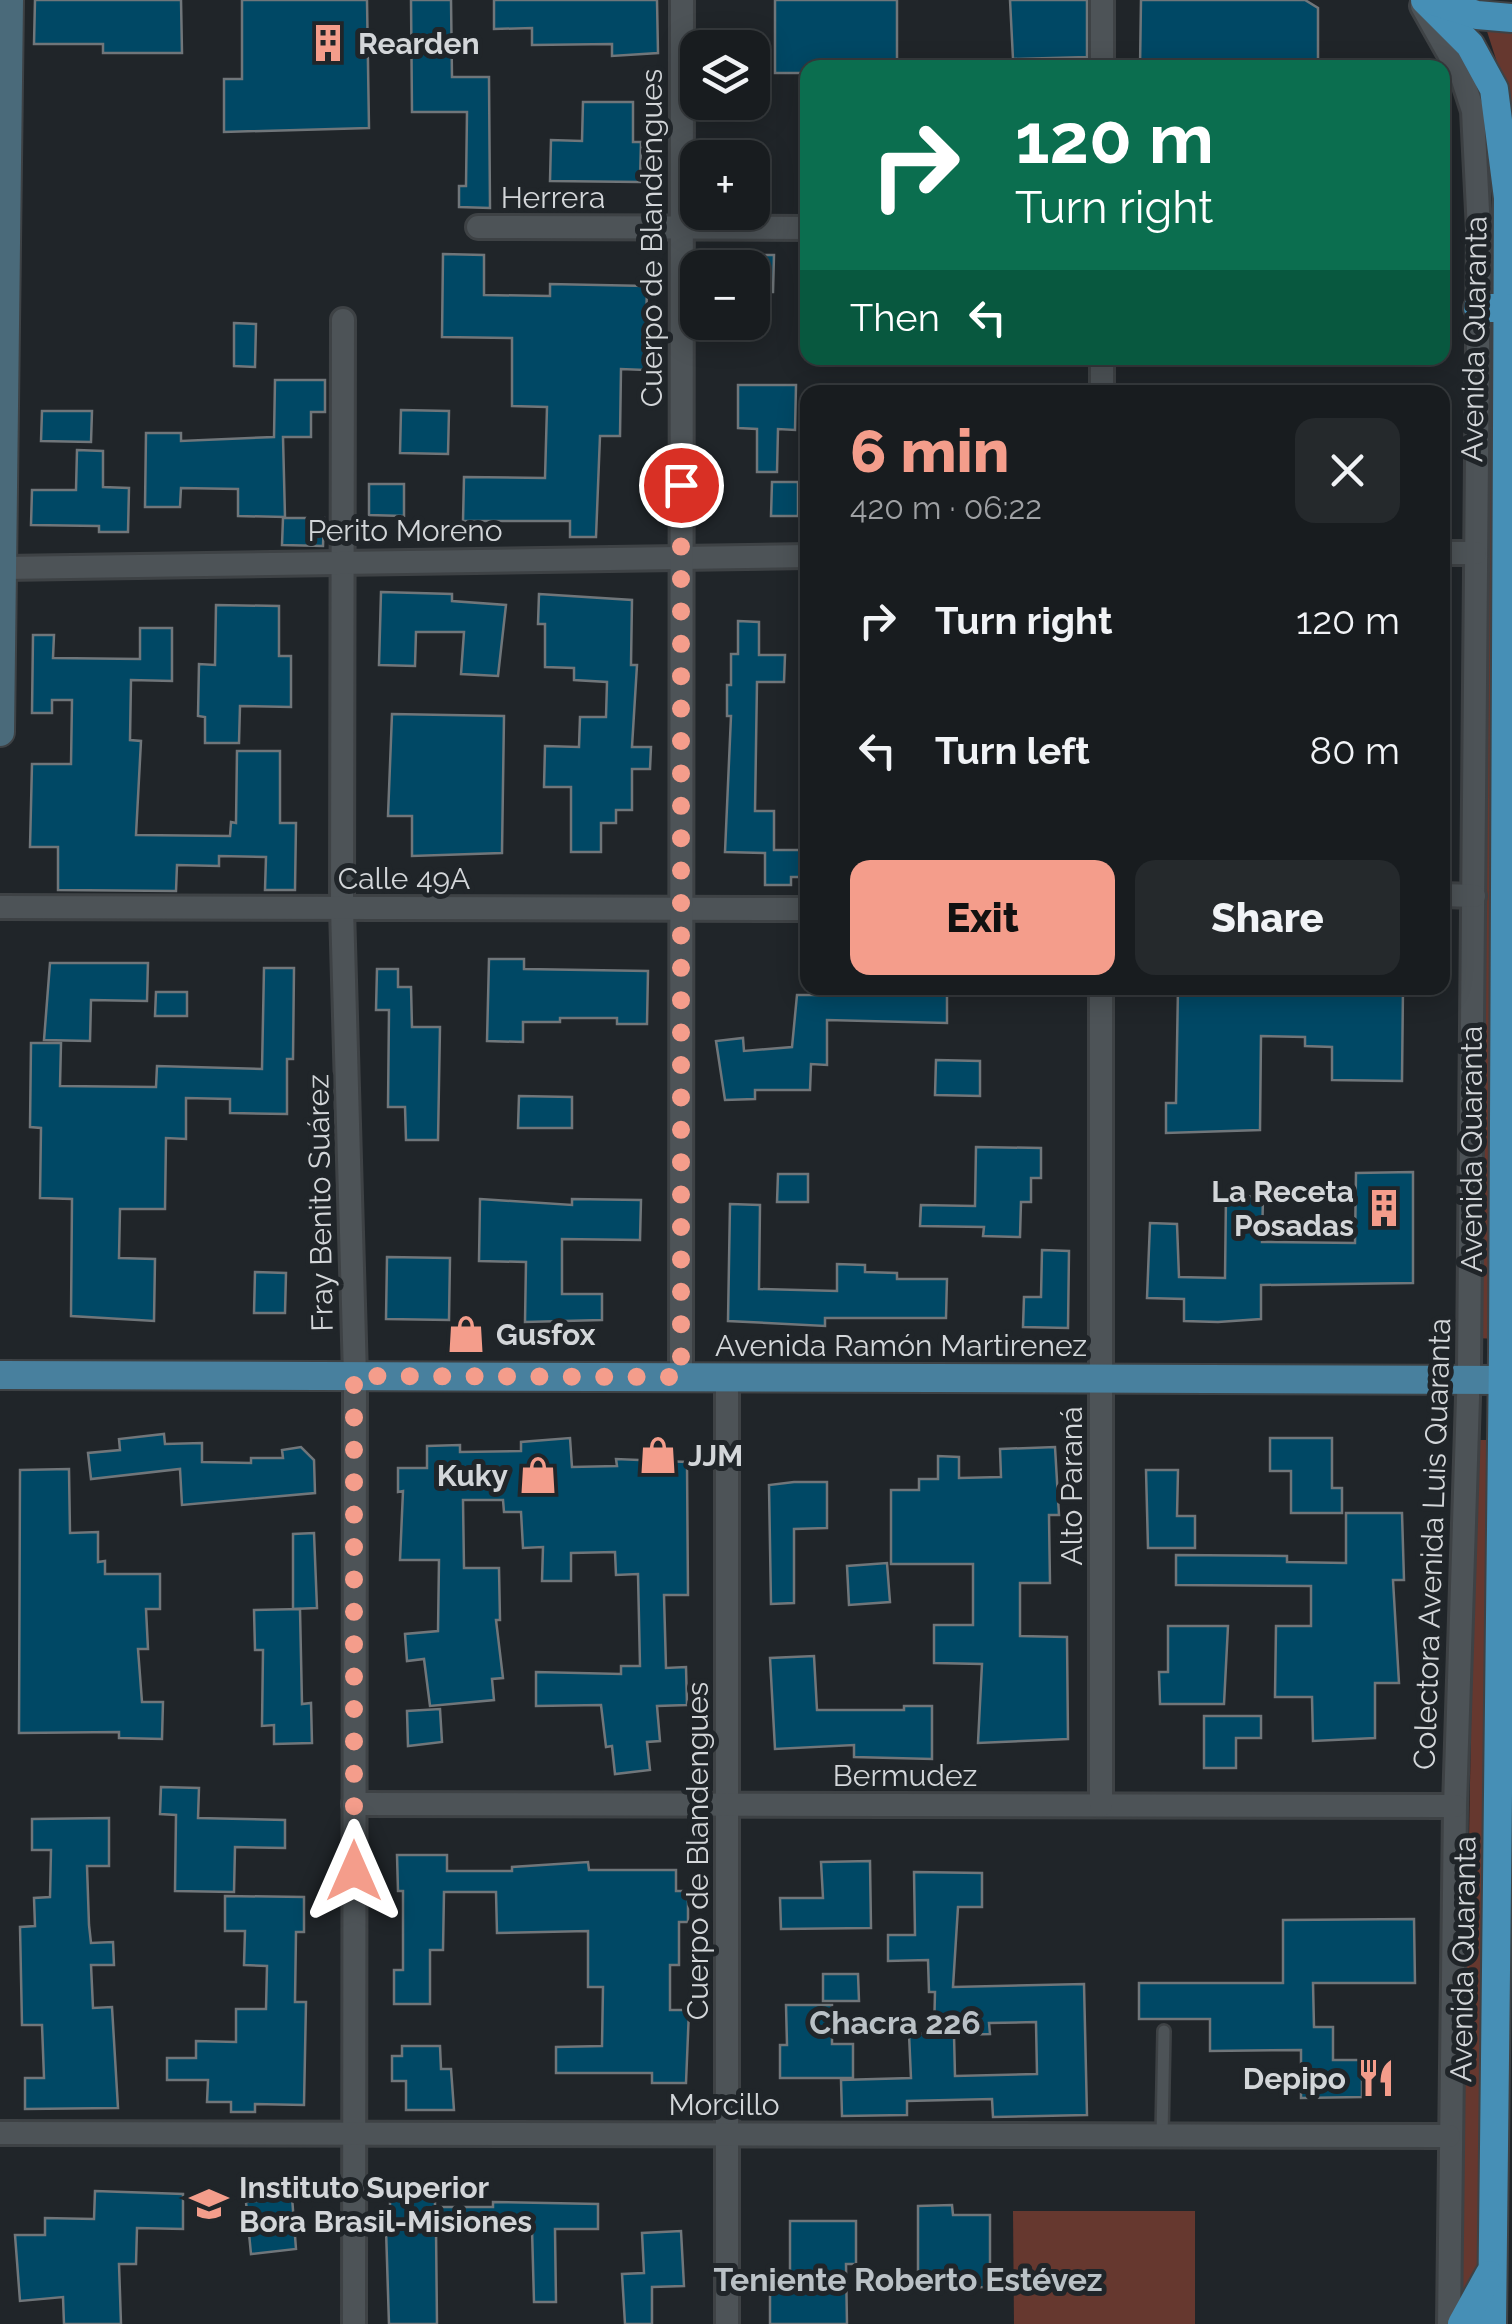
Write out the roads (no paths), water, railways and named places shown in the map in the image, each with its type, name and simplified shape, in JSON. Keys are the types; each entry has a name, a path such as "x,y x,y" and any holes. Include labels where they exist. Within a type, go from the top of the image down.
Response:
{"highway":[{"path":"1424,0 1477,15 1512,18"},
{"name":"Avenida Quaranta","path":"1424,0 1470,46 1494,89 1508,198 1507,1380 1492,2324"},
{"path":"1478,308 1507,308"},
{"path":"1462,2324 1492,2269"}],"main road":[{"path":"0,732 9,0"},
{"name":"Avenida Ramón Martirenez","path":"0,1375 1507,1380"}],"street":[{"name":"Cuerpo de Blandengues","path":"681,140 682,0"},
{"path":"1102,0 1102,60"},
{"name":"Colectora Avenida Luis Quaranta","path":"1424,0 1474,111 1478,150 1468,1379 1454,1806 1449,2324"},
{"name":"Herrera","path":"478,227 680,228"},
{"name":"Herrera","path":"770,228 800,228"},
{"name":"Cuerpo de Blandengues","path":"681,230 681,1377"},
{"name":"Fray Benito Suárez","path":"343,320 342,908 354,1376 354,2324"},
{"path":"1450,553 1474,553"},
{"name":"Perito Moreno","path":"4,568 800,556"},
{"path":"1450,896 1474,896"},
{"name":"Calle 49A","path":"0,907 800,909"},
{"name":"Alto Paraná","path":"1100,1806 1101,995"},
{"name":"Cuerpo de Blandengues","path":"727,1377 727,2324"},
{"name":"Bermudez","path":"354,1804 1454,1806"},
{"name":"Morcillo","path":"0,2133 1449,2136"}],"lane":[{"path":"1162,2136 1164,2031"}],"place":[{"name":"Rearden","path":"328,43"},
{"name":"La Receta Posadas","path":"1384,1208"},
{"name":"Gusfox","path":"466,1334"},
{"name":"JJM","path":"658,1455"},
{"name":"Kuky","path":"538,1475"},
{"name":"Depipo","path":"1376,2078"},
{"name":"Instituto Superior Bora Brasil-Misiones","path":"209,2204"}],"district":[{"name":"Chacra 226","path":"895,2022"},
{"name":"Teniente Roberto Estévez","path":"908,2279"}]}
